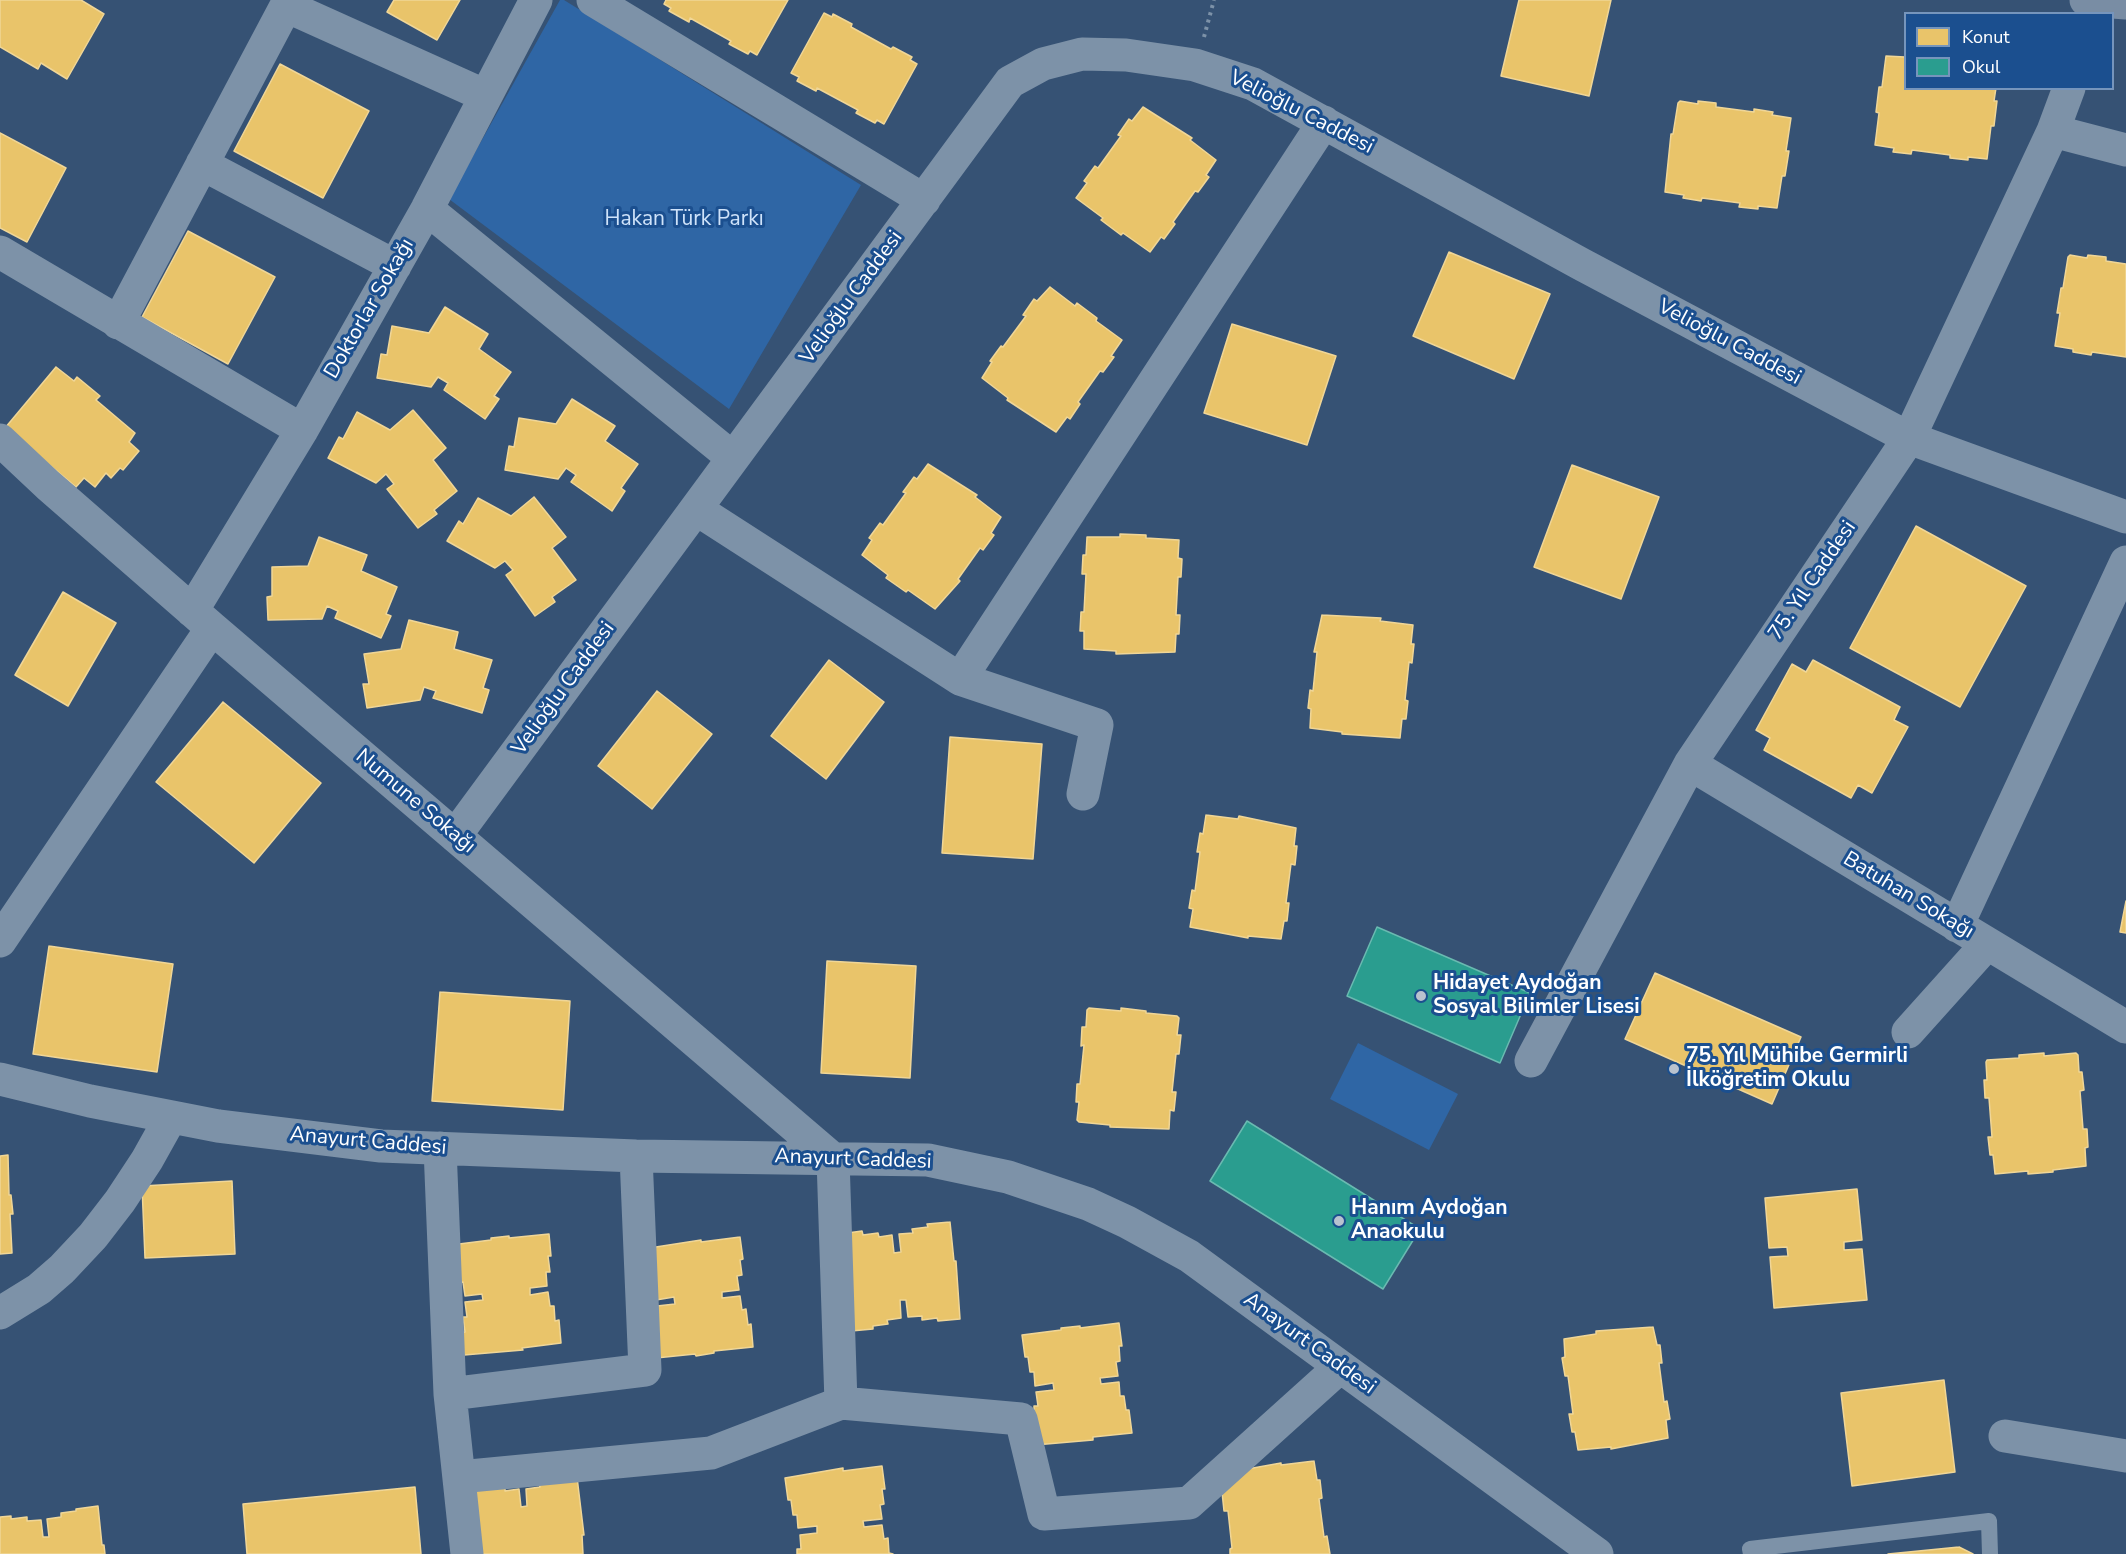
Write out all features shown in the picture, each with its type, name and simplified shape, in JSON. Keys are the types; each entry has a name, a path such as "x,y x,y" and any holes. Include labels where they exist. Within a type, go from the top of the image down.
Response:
{"street":[{"name":"Doktorlar Sokağı","path":"0,941 202,620 302,430 427,209 536,0"},
{"path":"593,0 924,200"},
{"path":"118,323 202,164 278,3 486,96"},
{"name":"Velioğlu Caddesi","path":"455,836 1010,82 1026,72 1060,58 1104,53 1195,65 1252,84 1572,259 1909,438 2126,517"},
{"name":"75. Yıl Caddesi","path":"1531,1061 1690,764 1909,438 2053,131 2067,90"},
{"path":"960,679 1324,122"},
{"path":"2053,131 2126,150"},
{"path":"202,164 395,266"},
{"path":"427,209 733,458"},
{"path":"0,252 302,430"},
{"name":"Numune Sokağı","path":"0,440 202,620 833,1159"},
{"path":"696,508 960,679 1097,725 1083,794"},
{"path":"1957,926 2126,562"},
{"name":"Batuhan Sokağı","path":"1690,764 2126,1027"},
{"path":"1908,1032 1987,944"},
{"name":"Anayurt Caddesi","path":"0,1079 90,1101 218,1126 381,1146 636,1156 927,1160 968,1167 1047,1189 1127,1222 1189,1256 1597,1554"},
{"path":"0,1313 39,1290 93,1236 147,1160 171,1117"},
{"path":"440,1148 450,1394 467,1554"},
{"path":"450,1394 645,1370 636,1156"},
{"path":"833,1159 841,1403"},
{"path":"459,1477 711,1452 841,1403 1021,1419 1044,1514 1188,1503 1340,1366"},
{"path":"2005,1436 2126,1456"}],"lane":[{"path":"1751,1554 1750,1549 1989,1521 1990,1554"}],"path":[{"path":"1195,65 1214,0"}],"green space":[{"name":"Hakan Türk Parkı","path":"560,0 564,0 861,185 729,409 449,199"},
{"path":"1358,1043 1458,1094 1429,1150 1330,1099"}],"building: Konut":[{"path":"0,0 81,0 104,14 67,79 41,63 38,69 0,47"},
{"path":"394,0 460,0 437,40 387,12"},
{"path":"666,0 788,0 757,55 750,51 748,54 729,44 731,41 690,18 689,22 669,11 671,8 664,4"},
{"path":"1519,0 1611,0 1589,96 1501,76"},
{"path":"824,13 832,17 833,14 852,24 851,27 891,49 893,47 912,57 910,60 917,64 884,124 877,120 875,123 856,113 858,110 817,88 816,91 797,81 799,77 791,73"},
{"path":"1886,56 1904,57 1904,90 1996,90 1994,101 1997,101 1994,126 1991,126 1987,159 1950,158 1950,155 1912,150 1911,154 1893,152 1894,148 1875,145 1879,87 1882,87"},
{"path":"280,64 369,111 323,198 234,151"},
{"path":"1680,101 1698,104 1698,101 1716,103 1716,107 1754,112 1754,109 1791,118 1786,151 1789,151 1777,208 1739,207 1740,203 1702,198 1701,201 1665,192 1671,134 1673,134"},
{"path":"1143,107 1192,138 1190,140 1216,160 1206,175 1209,177 1198,192 1195,191 1164,239 1161,237 1150,252 1123,233 1121,235 1076,198 1087,183 1084,181 1095,166 1098,168 1121,136 1118,135 1129,119 1132,121"},
{"path":"0,133 66,168 27,242 0,228"},
{"path":"188,231 275,277 228,364 142,317"},
{"path":"1449,252 1550,294 1514,379 1413,336"},
{"path":"2070,255 2087,258 2088,255 2106,257 2106,261 2126,264 2126,357 2092,352 2091,355 2055,346 2060,313 2057,313 2068,257"},
{"path":"1050,287 1075,306 1077,303 1097,318 1096,321 1122,340 1111,356 1114,357 1103,372 1100,371 1078,402 1080,404 1070,419 1067,417 1056,432 1007,400 1008,398 982,378 992,362 990,361 1026,316 1023,315 1034,299 1037,301"},
{"path":"445,307 488,334 479,349 511,372 494,396 499,399 485,419 444,390 448,383 438,377 431,387 377,378 381,354 387,355 392,326 429,333"},
{"path":"1232,324 1336,356 1307,445 1204,413"},
{"path":"56,367 74,381 77,377 100,396 96,400 135,433 129,442 139,451 123,470 120,468 111,478 106,473 95,487 84,478 76,487 5,428"},
{"path":"572,399 615,426 605,441 638,464 621,488 625,491 612,511 571,482 576,475 566,468 558,479 505,470 509,446 514,447 519,418 556,424"},
{"path":"413,410 446,448 433,460 457,491 434,510 437,514 418,528 387,489 394,484 386,474 376,483 328,458 339,437 343,439 357,412 390,430"},
{"path":"928,464 977,495 975,497 1001,517 991,533 994,535 983,550 980,548 958,579 960,581 935,609 886,578 888,575 862,555 872,540 869,538 880,523 883,525 906,493 903,492 914,477 917,479"},
{"path":"1572,465 1659,497 1621,599 1534,567"},
{"path":"534,497 566,537 552,548 576,580 552,597 555,602 535,616 506,575 513,570 505,561 495,568 447,541 459,521 463,524 478,498 511,516"},
{"path":"1916,526 2026,586 1960,707 1850,648"},
{"path":"1120,534 1179,540 1178,558 1182,559 1181,577 1178,577 1176,615 1180,615 1175,652 1116,654 1116,651 1084,649 1084,631 1080,631 1081,612 1084,612 1086,574 1082,574 1083,555 1086,555 1087,537 1120,537"},
{"path":"319,537 367,555 361,571 397,587 386,614 391,616 381,638 335,618 338,611 327,606 322,619 268,620 267,597 272,596 272,567 308,566"},
{"path":"63,592 116,623 68,706 15,675"},
{"path":"1322,615 1381,618 1380,621 1413,625 1412,663 1409,662 1405,700 1408,701 1406,719 1402,719 1400,738 1342,734 1342,732 1310,728 1311,709 1308,708 1310,690 1313,691 1317,652 1314,652"},
{"path":"409,620 458,632 454,649 492,660 483,688 489,690 482,713 433,698 436,691 424,687 420,700 367,708 363,684 369,684 364,654 401,649"},
{"path":"829,660 884,702 826,779 771,736"},
{"path":"1813,660 1900,707 1894,720 1908,727 1872,793 1858,785 1851,798 1764,750 1770,738 1756,730 1792,664 1806,672"},
{"path":"657,691 712,734 652,809 598,766"},
{"path":"223,702 321,783 254,863 156,782"},
{"path":"950,737 1042,744 1033,859 942,853"},
{"path":"1206,815 1238,819 1239,816 1296,828 1295,865 1291,864 1286,903 1289,903 1287,921 1284,921 1281,939 1248,936 1248,938 1190,927 1193,909 1189,908 1192,890 1195,891 1200,852 1197,852"},
{"path":"2126,901 2126,933 2120,932"},
{"path":"49,946 173,964 157,1072 33,1054"},
{"path":"827,961 916,966 910,1078 821,1073"},
{"path":"1655,973 1801,1037 1772,1104 1625,1039"},
{"path":"440,992 570,1001 563,1110 432,1101"},
{"path":"1089,1008 1121,1011 1121,1008 1179,1018 1177,1035 1181,1035 1179,1054 1176,1054 1172,1092 1176,1092 1174,1111 1170,1110 1169,1129 1110,1127 1110,1125 1077,1120 1079,1102 1076,1102 1077,1084 1080,1084 1084,1045 1081,1046 1082,1027 1086,1027 1087,1010"},
{"path":"2044,1053 2044,1056 2076,1053 2078,1055 2079,1072 2082,1072 2084,1090 2080,1091 2083,1129 2087,1129 2086,1166 2053,1170 2053,1172 2028,1174 2028,1171 1995,1174 1988,1137 1992,1137 1989,1098 1985,1098 1986,1062 1987,1060 2019,1058 2019,1055"},
{"path":"8,1155 9,1195 11,1195 13,1214 10,1214 12,1253 0,1254 0,1156"},
{"path":"232,1181 235,1254 145,1258 142,1186"},
{"path":"1857,1189 1862,1240 1844,1242 1844,1250 1862,1249 1867,1300 1774,1308 1770,1257 1788,1256 1787,1247 1769,1248 1765,1198"},
{"path":"950,1222 954,1261 956,1261 960,1319 938,1321 937,1318 922,1320 922,1316 908,1317 906,1300 900,1300 901,1318 887,1320 888,1324 873,1326 873,1329 851,1331 840,1234 862,1231 863,1235 878,1233 879,1237 892,1235 894,1253 901,1252 899,1234 913,1233 912,1229 928,1227 927,1224"},
{"path":"549,1234 551,1256 548,1256 550,1272 546,1272 547,1286 530,1288 530,1295 548,1292 550,1306 554,1306 555,1321 559,1320 561,1343 522,1348 523,1350 464,1355 461,1333 465,1332 463,1317 467,1317 465,1302 483,1300 482,1294 465,1296 463,1282 459,1283 451,1245 491,1240 491,1238"},
{"path":"740,1237 743,1259 740,1260 742,1275 737,1276 739,1290 722,1292 722,1298 740,1296 742,1310 746,1309 748,1325 751,1324 753,1347 714,1351 714,1353 696,1356 695,1354 656,1358 657,1306 675,1304 674,1297 656,1300 643,1249 701,1240 701,1242"},
{"path":"1119,1323 1122,1346 1119,1346 1120,1361 1116,1362 1118,1376 1100,1378 1101,1384 1119,1382 1120,1396 1124,1396 1126,1410 1129,1410 1132,1433 1093,1437 1093,1440 1035,1445 1034,1406 1038,1406 1036,1392 1054,1390 1053,1383 1035,1386 1034,1372 1030,1372 1028,1357 1025,1357 1022,1335 1061,1330 1061,1328"},
{"path":"1653,1327 1657,1345 1660,1345 1662,1363 1659,1363 1664,1402 1667,1401 1670,1419 1666,1420 1668,1438 1611,1449 1611,1447 1578,1450 1569,1414 1573,1414 1568,1376 1565,1376 1562,1358 1565,1357 1564,1339 1596,1334 1596,1331"},
{"path":"1944,1380 1955,1472 1852,1486 1841,1393"},
{"path":"1314,1461 1317,1480 1320,1480 1322,1498 1319,1499 1324,1537 1327,1536 1330,1554 1230,1554 1232,1548 1228,1511 1224,1511 1222,1492 1225,1473 1281,1463 1281,1465"},
{"path":"882,1466 885,1489 882,1489 884,1504 880,1505 882,1519 863,1521 864,1527 882,1525 884,1539 888,1538 889,1553 893,1554 797,1554 797,1549 801,1549 800,1535 817,1533 817,1526 798,1528 797,1515 793,1515 791,1500 788,1500 785,1478 843,1468 843,1471"},
{"path":"577,1477 584,1535 582,1535 583,1554 472,1554 467,1486 505,1487 505,1491 519,1489 521,1507 527,1506 526,1489 540,1487 539,1483"},
{"path":"415,1487 421,1554 247,1554 243,1504"},
{"path":"98,1506 105,1554 0,1554 0,1517 11,1516 11,1519 27,1517 27,1521 41,1520 43,1537 49,1537 47,1519 61,1517 61,1513 76,1511 76,1509"},
{"path":"1959,1547 1973,1554 1888,1554"}],"building: Okul":[{"path":"1377,927 1530,993 1500,1063 1347,996"},
{"path":"1247,1121 1420,1229 1383,1289 1210,1181"}],"place":[{"name":"Hidayet Aydoğan Sosyal Bilimler Lisesi","path":"1421,996"},
{"name":"75. Yıl Mühibe Germirli İlköğretim Okulu","path":"1674,1069"},
{"name":"Hanım Aydoğan Anaokulu","path":"1339,1221"}]}
